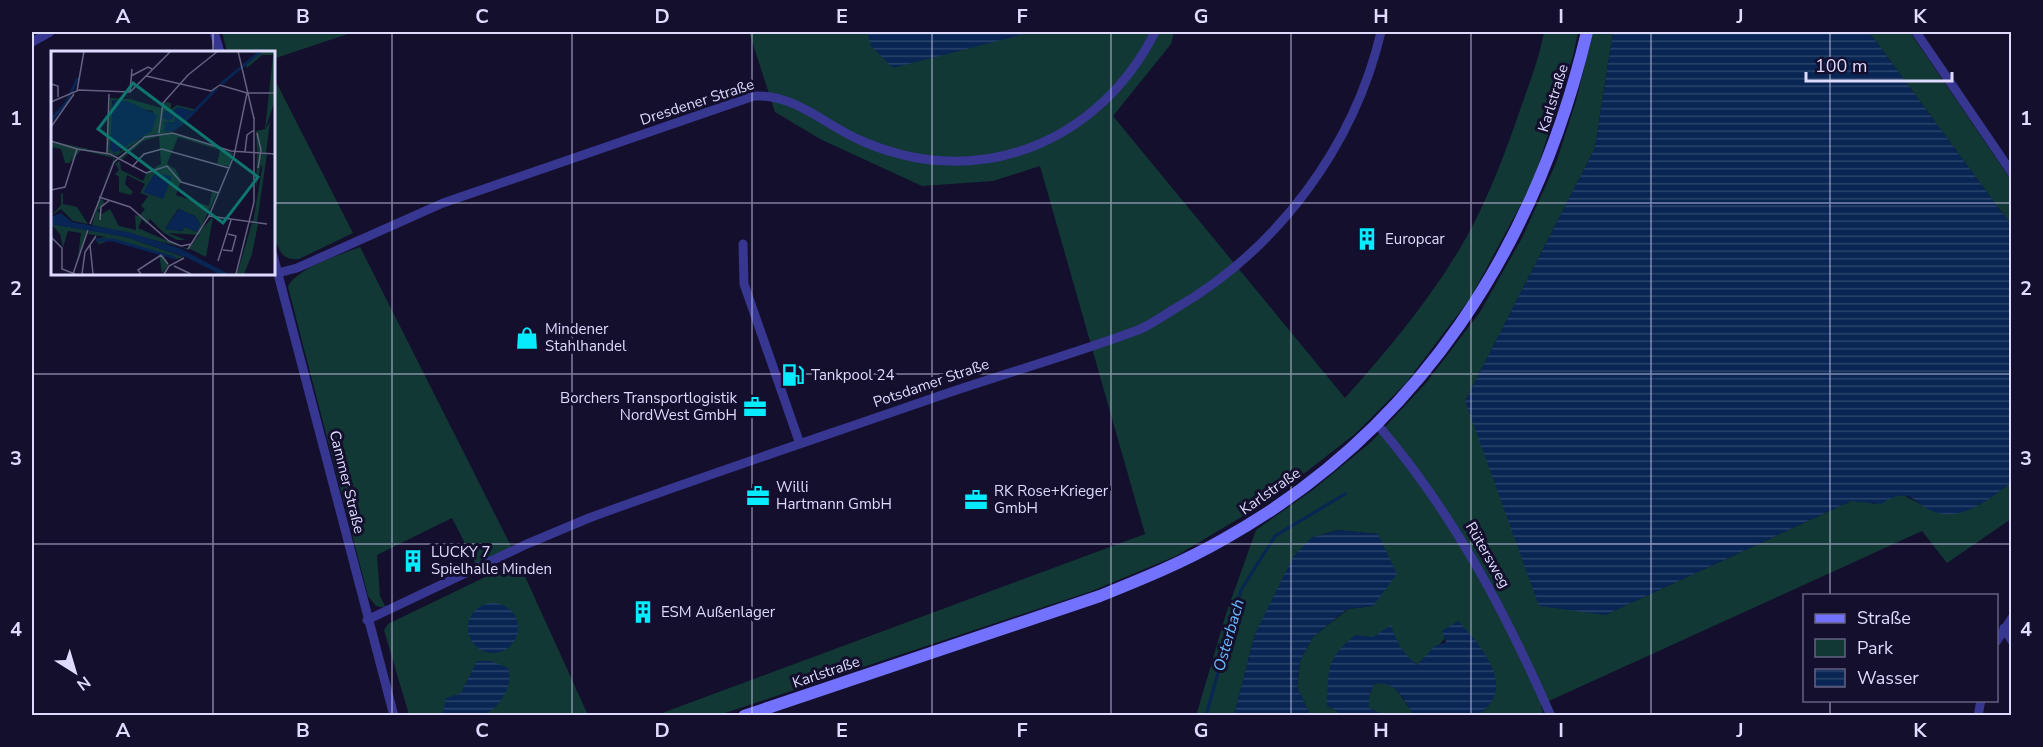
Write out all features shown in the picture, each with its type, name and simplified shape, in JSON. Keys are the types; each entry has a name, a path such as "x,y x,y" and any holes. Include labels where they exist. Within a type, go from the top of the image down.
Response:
{"street":[{"path":"32,42 50,32"},
{"path":"214,32 220,51"},
{"name":"Dresdener Straße","path":"278,273 297,268 443,203 754,96 781,98 813,112 844,133 894,154 945,163 1006,156 1064,133 1090,114 1111,96 1131,72 1155,32"},
{"name":"Potsdamer Straße","path":"368,620 526,544 589,518 1139,329 1215,283 1266,239 1309,187 1345,129 1362,94 1381,32"},
{"name":"Karlstraße","path":"744,716 1100,596 1189,558 1250,524 1333,464 1377,424 1423,375 1458,331 1516,233 1544,171 1565,113 1587,32"},
{"path":"1916,32 2012,173"},
{"path":"743,244 744,284 800,444"},
{"name":"Cammer Straße","path":"274,259 394,716"},
{"name":"Rütersweg","path":"1377,424 1454,524 1496,598 1551,716"},
{"path":"1998,638 2012,618"},
{"path":"2004,628 2012,641"}],"green space":[{"path":"222,32 354,32 274,59 274,51 227,51"},
{"path":"749,32 1174,32 1171,44 1113,116 1345,398 1418,310 1466,238 1485,201 1506,149 1534,71 1544,32 1578,32 1573,56 1533,182 1471,297 1406,383 1355,434 1270,500 1176,556 1092,591 719,715 654,716 1145,534 1040,166 993,181 922,186 820,139 775,112"},
{"path":"1593,32 1613,32 1595,148 1465,401 1605,615 1851,501 1863,500 1874,504 1901,494 1936,512 1979,505 2011,483 2011,519 1947,563 1922,531 1549,701 1541,706 1544,715 1475,715 1485,710 1488,660 1458,621 1444,639 1417,665 1406,656 1395,640 1327,705 1343,715 1310,715 1297,687 1300,661 1313,637 1348,609 1373,606 1378,534 1337,530 1311,538 1255,634 1234,715 1196,716 1226,614 1256,530 1314,489 1371,442 1426,383 1480,312 1522,238 1556,163 1576,101"},
{"path":"1869,32 1910,32 2011,180 2011,225"},
{"path":"274,78 353,233 299,259 284,256 274,236"},
{"path":"360,247 512,548 476,565 452,518 377,555 380,596 386,608 376,606 368,596 288,287 293,280 309,268"},
{"path":"518,561 588,715 409,715 384,630 388,624"},
{"path":"1385,682 1393,685 1414,715 1383,715 1369,708 1369,696 1374,684"}],"water":[{"path":"867,32 1032,32 893,68 871,46"},
{"path":"1613,32 1869,32 2011,225 2011,483 1971,509 1953,514 1934,512 1914,499 1901,495 1881,504 1851,501 1605,615 1539,606 1465,401 1595,148"},
{"path":"1338,530 1378,534 1397,574 1373,606 1347,609 1313,637 1300,661 1297,687 1310,715 1234,715 1255,634 1293,557 1311,538"},
{"path":"488,603 498,603 511,610 518,623 518,633 511,646 498,653 488,653 479,649 472,642 468,633 468,623 472,614 479,607"},
{"path":"1458,621 1482,649 1494,672 1495,694 1489,705 1478,714 1460,717 1414,715 1393,687 1382,683 1374,684 1369,696 1369,708 1383,715 1343,715 1327,705 1330,666 1338,652 1355,635 1373,637 1391,625 1401,647 1417,665 1435,646 1446,642 1442,631"},
{"path":"477,661 491,661 508,668 509,682 503,697 493,709 480,716 442,715 446,698 461,693"}],"waterway":[{"name":"Osterbach","path":"1206,716 1241,590 1275,536 1345,494"}],"place":[{"name":"Europcar","path":"1367,239"},
{"name":"Mindener Stahlhandel","path":"527,338"},
{"name":"Tankpool 24","path":"793,375"},
{"name":"Borchers Transportlogistik NordWest GmbH","path":"755,407"},
{"name":"Willi Hartmann GmbH","path":"758,496"},
{"name":"RK Rose+Krieger GmbH","path":"976,500"},
{"name":"LUCKY 7 Spielhalle Minden","path":"413,561"},
{"name":"ESM Außenlager","path":"643,612"}]}
